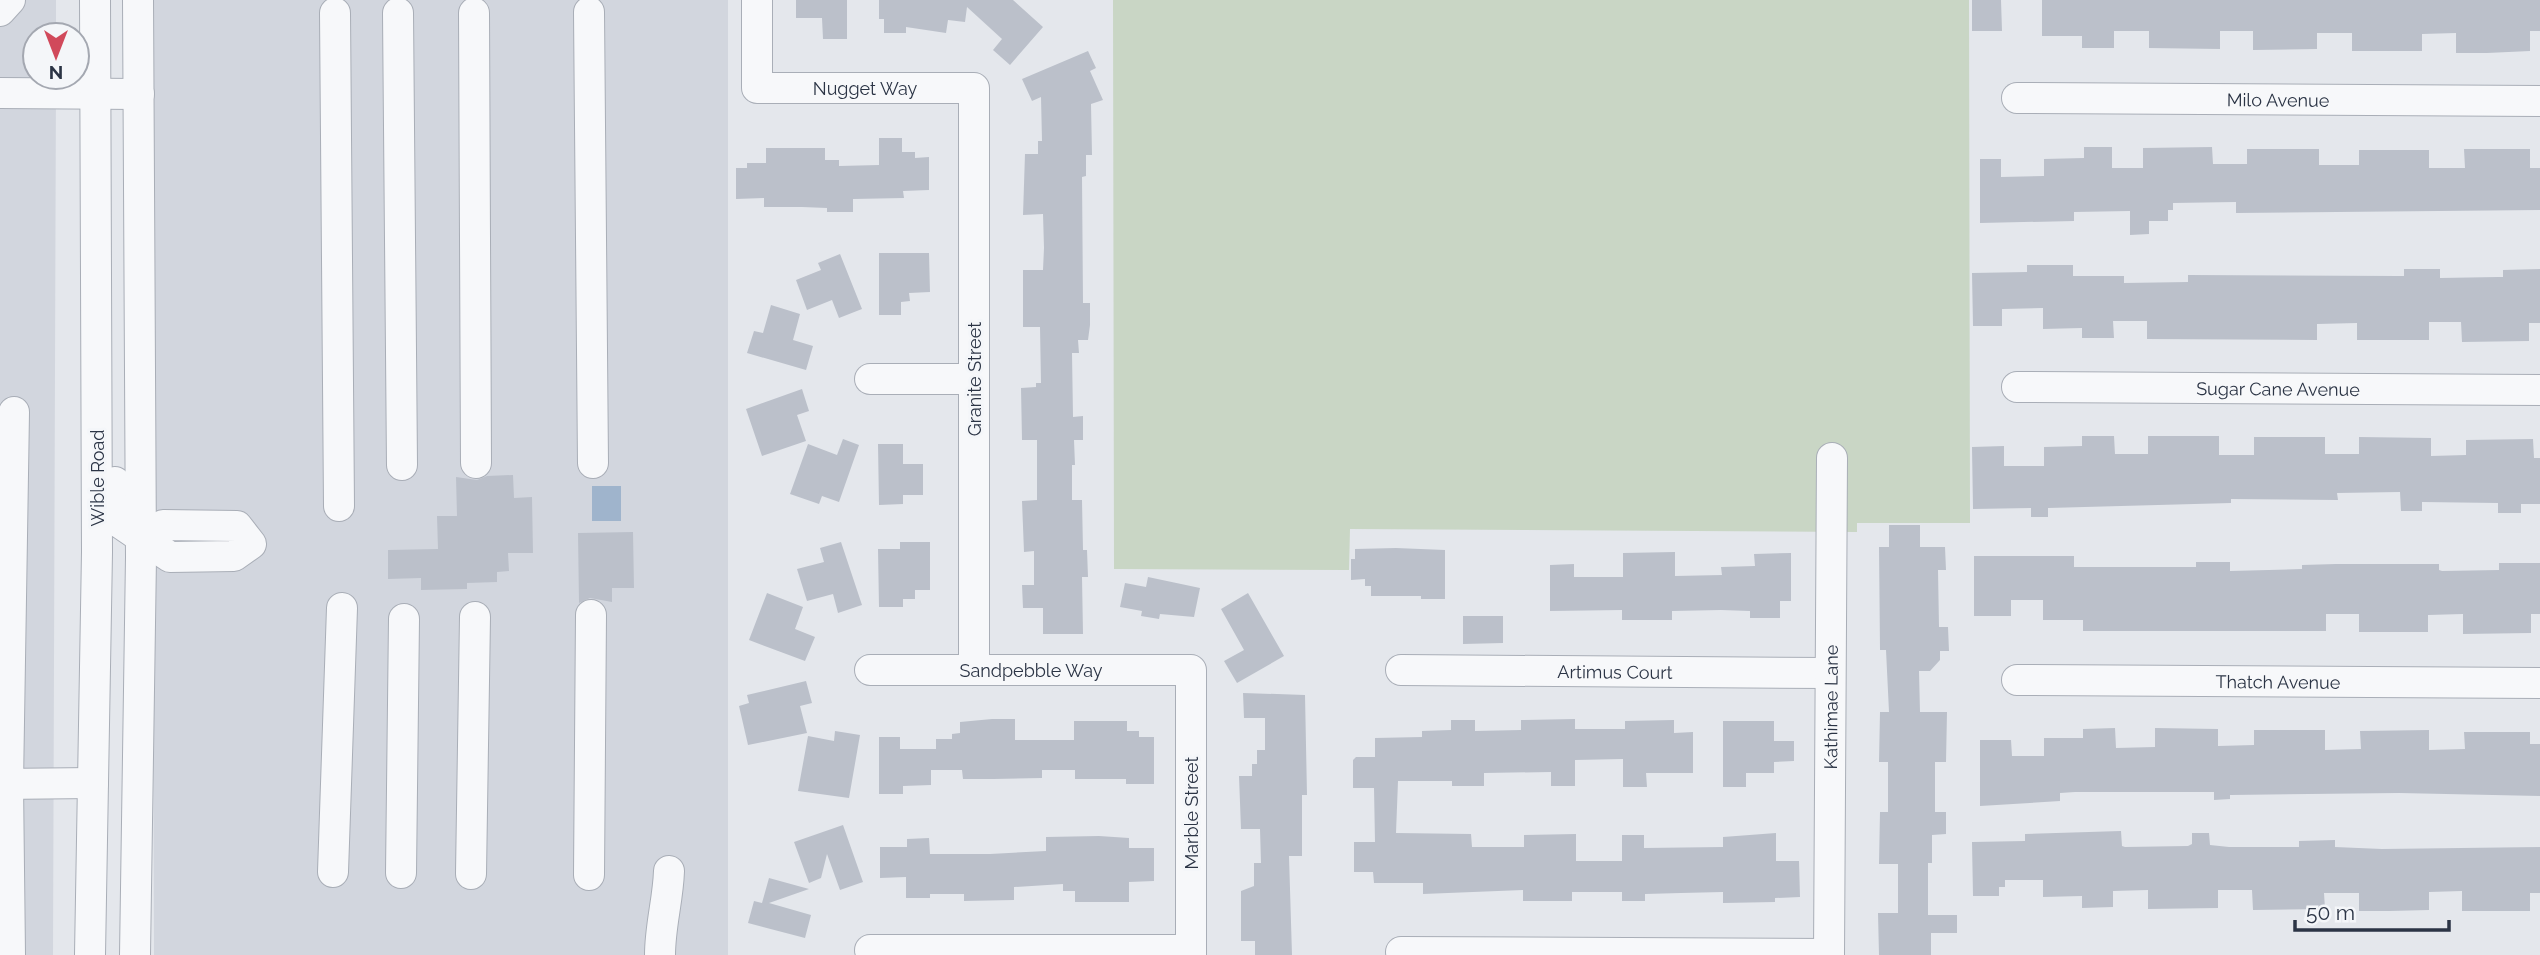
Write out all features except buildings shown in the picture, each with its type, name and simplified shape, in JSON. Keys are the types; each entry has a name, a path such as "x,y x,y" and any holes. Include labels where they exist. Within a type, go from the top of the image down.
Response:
{"street":[{"path":"0,11 10,0"},
{"name":"Wible Road","path":"90,955 97,346 95,0"},
{"path":"135,955 141,540 138,0"},
{"name":"Nugget Way","path":"757,0 757,88 974,88"},
{"path":"589,12 593,463"},
{"path":"335,13 339,506"},
{"path":"398,13 402,465"},
{"path":"474,13 476,463"},
{"name":"Granite Street","path":"974,88 974,670"},
{"path":"0,93 139,94"},
{"name":"Milo Avenue","path":"2017,98 2540,101"},
{"path":"97,346 111,370 117,521 141,540"},
{"path":"870,379 974,379"},
{"name":"Sugar Cane Avenue","path":"2017,387 2540,390"},
{"path":"10,955 4,784 14,412"},
{"name":"Kathimae Lane","path":"1829,955 1832,458"},
{"path":"333,872 342,608"},
{"path":"589,875 591,615"},
{"path":"471,874 475,617"},
{"path":"401,873 404,619"},
{"name":"Sandpebble Way","path":"870,670 1191,670"},
{"name":"Marble Street","path":"1191,670 1191,952"},
{"name":"Artimus Court","path":"1401,670 1829,673"},
{"name":"Thatch Avenue","path":"2017,680 2540,683"},
{"path":"4,784 93,783"},
{"path":"660,955 660,928 668,902 669,871"},
{"path":"870,950 1191,952"},
{"path":"1401,952 1829,955"}],"shaded area":[{"path":"0,0 56,0 56,21 21,21 21,91 56,91 53,955 0,955"},
{"path":"151,0 728,0 728,955 154,955"}],"green space":[{"path":"1113,0 1969,0 1970,523 1857,523 1857,532 1350,529 1349,570 1114,569"}],"water":[{"path":"592,486 621,486 621,521 592,521"}]}
